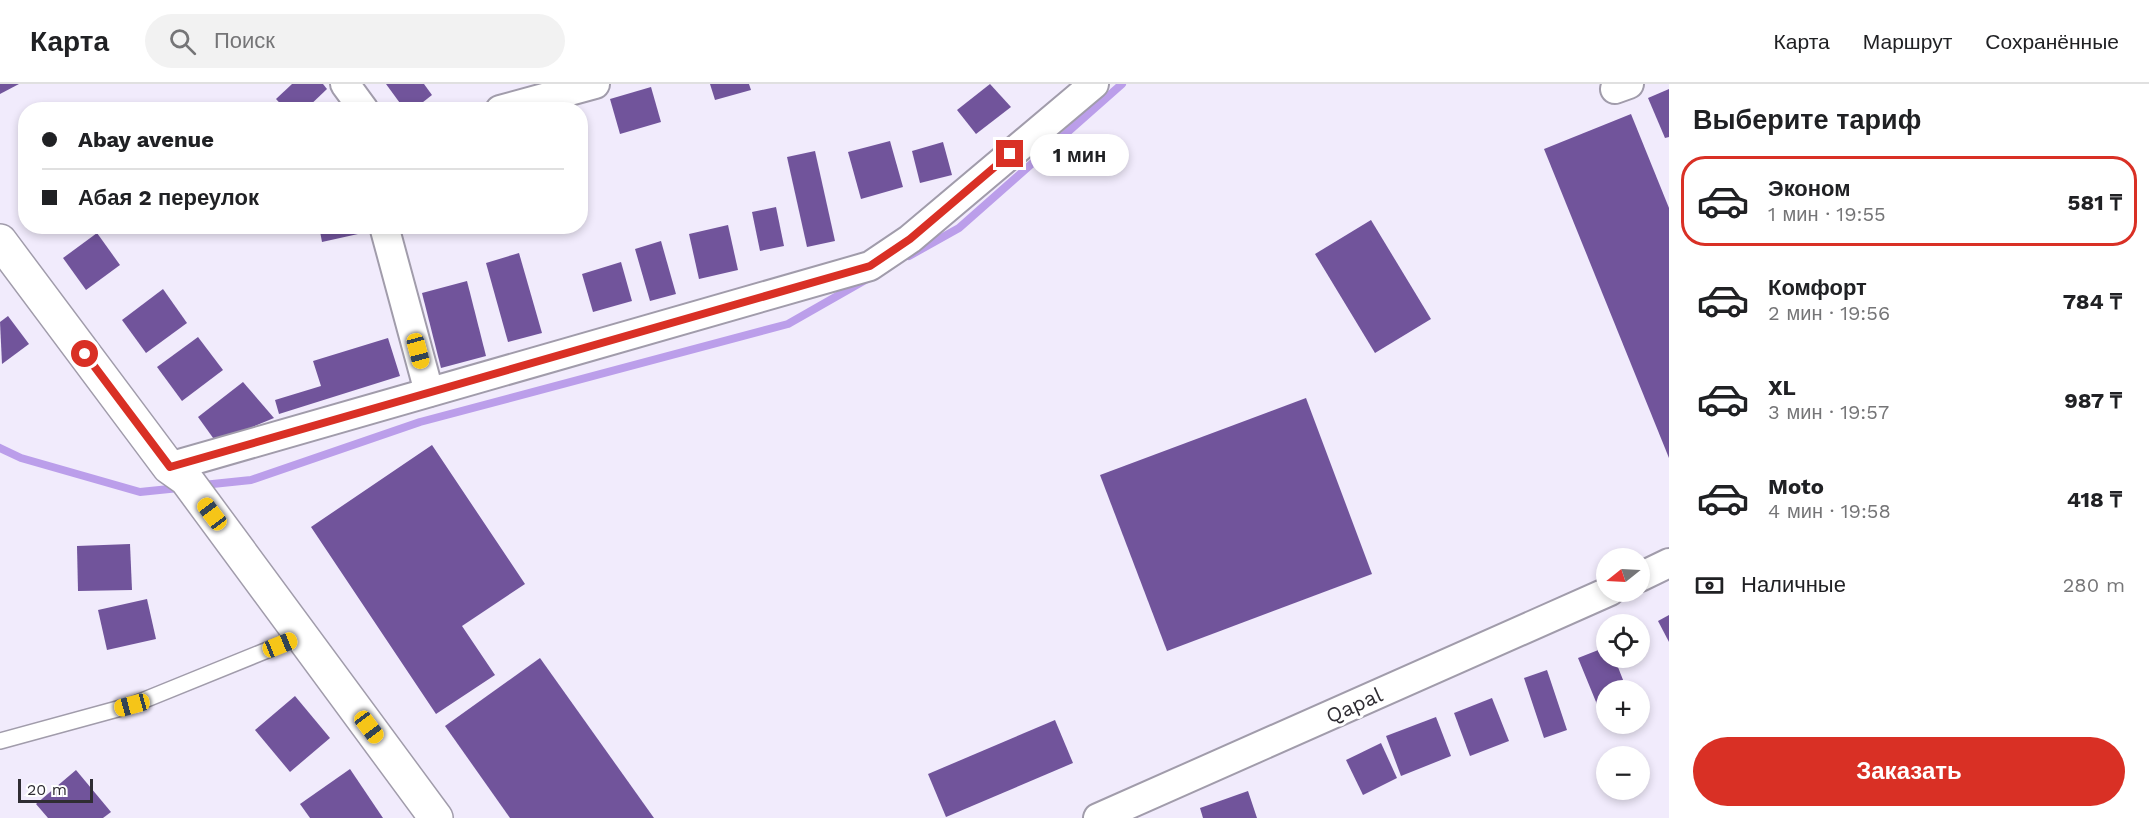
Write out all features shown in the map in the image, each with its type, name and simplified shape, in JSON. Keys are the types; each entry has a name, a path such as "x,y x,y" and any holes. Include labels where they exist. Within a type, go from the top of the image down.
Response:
{"main road":[{"path":"0,242 170,467 186,479 436,818"}],"street":[{"path":"345,84 358,102"},
{"path":"529,102 595,84"},
{"path":"170,467 870,266 910,239 1094,84"},
{"path":"386,234 429,392"},
{"path":"1650,572 1669,563"},
{"name":"Qapal","path":"1098,818 1596,597"}],"lane":[{"path":"0,741 132,705 302,636"}],"building":[{"path":"0,84 19,84 0,94"},
{"path":"292,84 323,84 327,89 313,102 279,102 276,99"},
{"path":"386,84 424,84 432,95 423,102 399,102"},
{"path":"710,84 749,84 751,90 715,100"},
{"path":"990,84 1011,107 976,134 957,110"},
{"path":"651,87 661,122 620,134 610,99"},
{"path":"1669,89 1669,137 1665,138 1648,98"},
{"path":"1631,114 1669,208 1669,458 1544,149"},
{"path":"890,141 903,187 861,199 848,152"},
{"path":"943,142 952,175 920,183 912,151"},
{"path":"815,151 835,241 807,247 787,157"},
{"path":"776,207 784,246 760,251 752,212"},
{"path":"1371,220 1431,319 1375,353 1315,254"},
{"path":"728,225 738,270 699,279 689,234"},
{"path":"98,234 120,265 86,290 63,258"},
{"path":"320,234 358,234 322,242"},
{"path":"661,241 676,294 650,301 635,249"},
{"path":"519,253 542,333 508,342 486,263"},
{"path":"621,262 632,301 593,312 582,274"},
{"path":"467,281 486,356 441,368 422,293"},
{"path":"163,289 187,323 146,353 122,320"},
{"path":"8,316 29,344 2,364 0,322"},
{"path":"198,337 223,370 182,401 157,367"},
{"path":"388,338 400,376 279,414 275,400 321,386 313,361"},
{"path":"243,382 274,418 216,442 198,417"},
{"path":"1306,398 1372,574 1167,651 1100,475"},
{"path":"432,445 525,584 462,626 495,675 436,714 311,527"},
{"path":"130,544 132,590 78,591 77,546"},
{"path":"147,599 156,639 107,650 98,610"},
{"path":"1669,615 1669,642 1658,621"},
{"path":"1596,651 1596,668 1618,668 1623,680 1596,680 1596,702 1578,658"},
{"path":"540,658 654,818 510,818 445,726"},
{"path":"1547,670 1567,730 1544,738 1524,678"},
{"path":"295,696 330,738 290,772 255,730"},
{"path":"1492,698 1509,741 1470,756 1454,713"},
{"path":"1436,717 1451,756 1401,776 1386,736"},
{"path":"1055,720 1073,763 946,817 928,774"},
{"path":"1381,743 1397,778 1363,795 1346,760"},
{"path":"350,769 383,818 310,818 300,804"},
{"path":"76,770 111,812 103,818 48,818 36,804"},
{"path":"1248,791 1257,818 1203,818 1200,808"}],"waterway":[{"path":"909,256 959,228 1122,84"},
{"path":"203,485 251,480 420,422 788,324 867,279"},
{"path":"0,448 21,458 140,492 179,488"}],"route":[{"path":"85,354 170,467 870,266 910,239 1010,154"}]}
